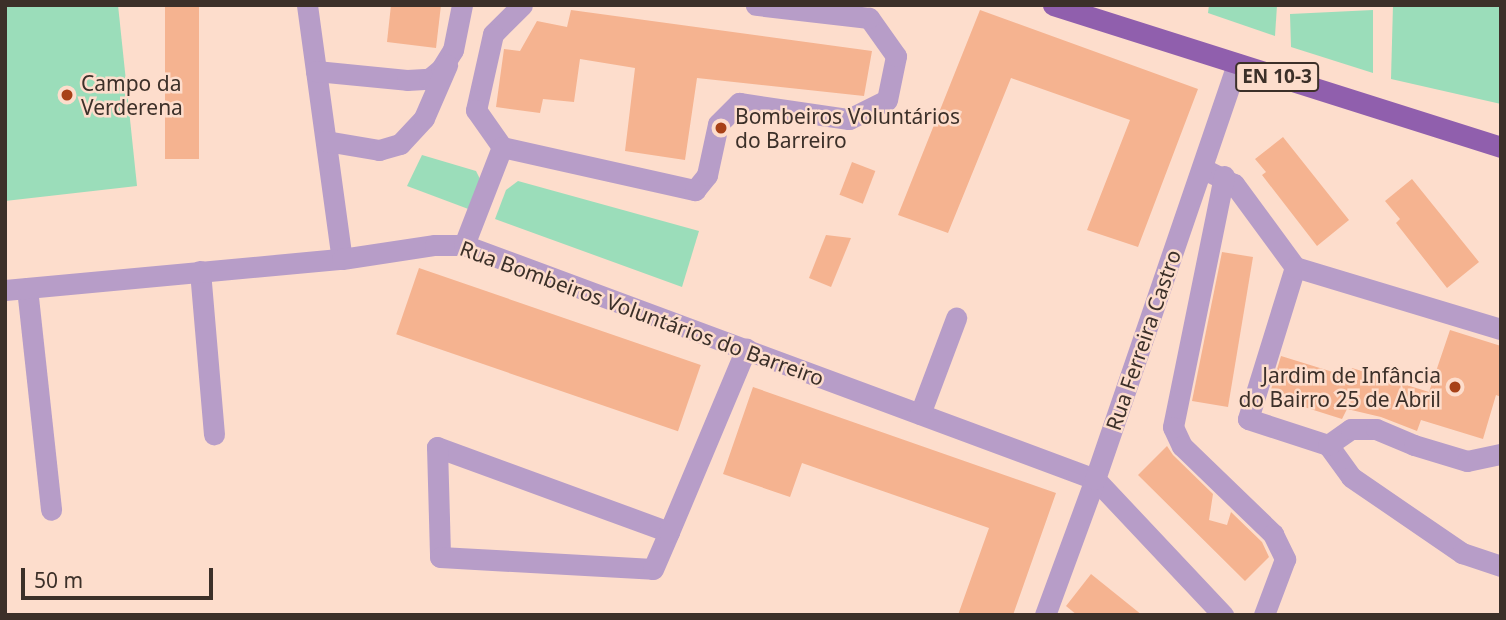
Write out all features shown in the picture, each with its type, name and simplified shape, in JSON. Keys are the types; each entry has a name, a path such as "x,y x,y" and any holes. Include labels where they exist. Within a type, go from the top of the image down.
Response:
{"main road":[{"name":"EN 10-3","path":"1053,5 1501,147"}],"street":[{"path":"307,5 342,258"},
{"path":"326,141 379,150 400,144 429,109 453,50 462,5"},
{"path":"522,5 493,34 476,110 502,147 695,190 707,175 718,124 738,103 849,119 887,100 896,55 869,18 756,5"},
{"path":"316,71 418,81 429,79 441,69 453,50"},
{"name":"Rua Ferreira Castro","path":"1045,615 1096,479 1237,64"},
{"path":"464,245 502,147"},
{"path":"1202,168 1223,176 1234,184 1295,267 1501,329"},
{"path":"1223,176 1173,427 1182,446 1273,534 1285,559 1264,615"},
{"name":"Rua Bombeiros Voluntários do Barreiro","path":"5,290 464,245 1096,479"},
{"path":"1295,267 1248,419 1328,445 1351,477 1462,553 1501,566"},
{"path":"200,271 214,434"},
{"path":"27,288 51,510"},
{"path":"920,414 956,318"},
{"path":"669,532 437,447 440,557 653,569 669,532 746,349"},
{"path":"1328,445 1351,429 1376,429 1414,445 1467,461 1501,454"},
{"path":"1096,479 1223,615"}],"green space":[{"name":"Campo da Verderena","path":"5,5 118,5 137,186 5,201"},
{"path":"1209,5 1277,5 1275,36 1208,13"},
{"path":"1393,5 1501,5 1501,104 1391,79"},
{"path":"1373,10 1373,73 1291,47 1290,14"},
{"path":"422,155 476,171 481,181 471,210 407,186"},
{"path":"518,181 699,231 682,287 495,219 506,190"}],"building":[{"path":"165,5 199,5 199,159 165,159"},
{"path":"391,5 441,5 436,48 387,42"},
{"path":"571,10 872,51 864,96 697,78 685,160 625,151 635,68 580,59 574,102 543,99 540,113 496,107 504,49 520,51 537,21 567,27"},
{"path":"980,10 1198,89 1138,247 1087,230 1130,120 1011,78 948,233 898,215"},
{"path":"1283,137 1349,220 1317,246 1262,175 1266,172 1255,159"},
{"path":"852,162 875,171 863,204 839,195"},
{"path":"1412,179 1479,262 1447,288 1396,223 1400,219 1385,201"},
{"path":"826,235 851,238 831,287 809,278"},
{"path":"1222,252 1253,257 1228,407 1192,401"},
{"path":"419,268 701,365 678,431 396,334"},
{"path":"1450,330 1501,346 1501,397 1496,395 1483,439 1421,420 1417,431 1381,417 1347,409 1342,419 1269,396 1281,356 1349,377 1352,368 1429,392"},
{"path":"753,387 1056,493 1013,615 958,615 989,528 802,463 790,497 723,474"},
{"path":"1167,446 1213,494 1209,520 1227,525 1231,512 1262,542 1269,557 1245,581 1138,475"},
{"path":"1091,574 1142,615 1077,615 1066,606"}],"place":[{"name":"Campo da Verderena","path":"67,95"},
{"name":"Bombeiros Voluntários do Barreiro","path":"721,128"},
{"name":"Jardim de Infância do Bairro 25 de Abril","path":"1455,387"}]}
